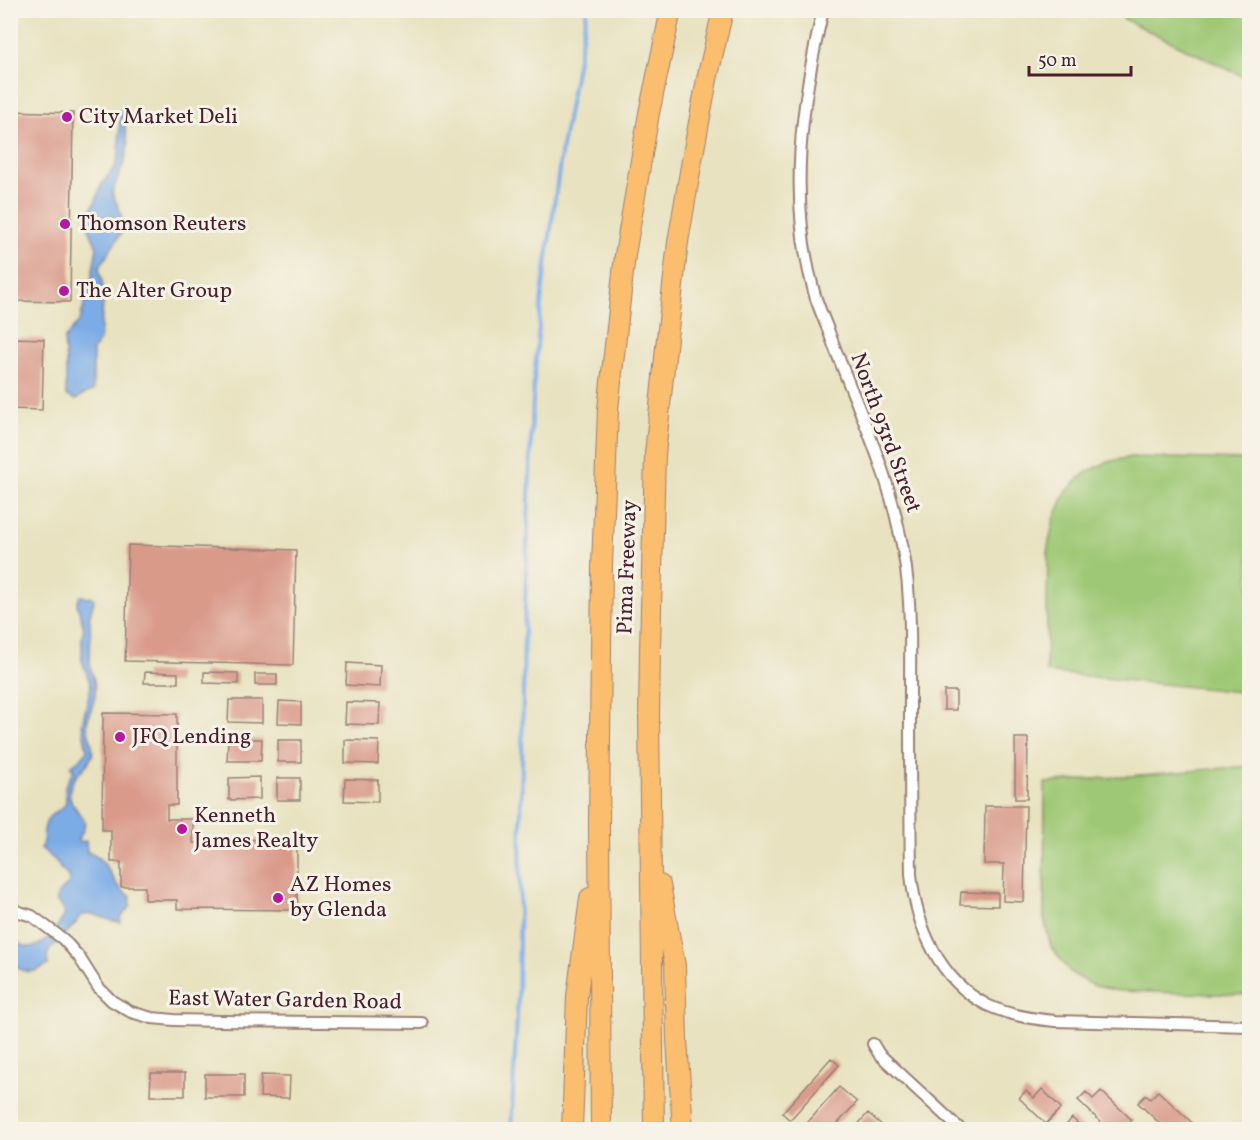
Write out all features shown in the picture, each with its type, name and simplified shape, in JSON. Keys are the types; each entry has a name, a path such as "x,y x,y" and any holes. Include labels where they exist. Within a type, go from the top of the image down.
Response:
{"highway":[{"name":"Pima Freeway","path":"601,1130 599,824 602,566 608,409 625,255 649,113 670,10"},
{"name":"Pima Freeway","path":"654,1130 650,649 655,454 678,242 707,79 723,10"},
{"path":"650,817 675,966 682,1130"},
{"path":"572,1130 577,996 599,824"}],"street":[{"name":"North 93rd Street","path":"823,10 802,121 799,181 802,228 807,263 815,294 882,468 896,515 903,552 909,603 910,874 916,909 922,927 930,946 944,968 957,982 974,997 989,1006 1007,1012 1055,1021 1250,1026"},
{"name":"East Water Garden Road","path":"10,909 32,916 69,945 98,987 112,1001 132,1012 152,1018 209,1021 422,1023"},
{"path":"873,1044 879,1054 961,1130"}],"green space":[{"path":"1121,11 1249,11 1249,73 1246,78 1124,19"},
{"path":"1131,457 1249,460 1249,693 1046,672 1048,547 1054,519 1066,492 1085,473 1107,462"},
{"path":"1249,766 1249,995 1119,991 1094,986 1071,973 1051,947 1044,919 1045,783"}],"water":[{"path":"120,110 128,111 125,128 128,145 125,160 112,193 121,213 123,230 99,268 104,291 100,340 93,350 93,391 76,400 66,395 64,340 80,320 91,281 97,248 85,218 95,203 102,183 116,166 119,153"},
{"path":"80,596 92,597 94,600 89,618 90,663 95,692 87,723 93,752 89,761 74,779 70,797 84,820 79,842 86,841 87,852 101,861 118,886 131,896 130,907 120,919 121,922 93,914 79,917 76,923 50,949 47,957 48,965 36,971 24,971 16,966 12,957 11,947 14,950 18,947 12,942 11,936 29,947 41,944 64,917 64,911 57,902 57,898 58,893 69,884 68,876 41,848 48,819 66,803 65,786 74,770 70,767 83,757 87,750 82,724 91,686 82,660 84,628 77,604"}],"building":[{"path":"10,111 73,113 70,302 10,301"},
{"path":"10,338 44,339 42,410 10,409"},
{"path":"128,545 296,550 293,665 125,661"},
{"path":"347,663 381,665 380,687 346,685"},
{"path":"145,672 178,673 178,683 144,683"},
{"path":"204,672 238,673 238,684 204,683"},
{"path":"255,674 277,674 277,685 255,685"},
{"path":"944,691 956,691 956,710 944,710"},
{"path":"229,700 262,700 262,723 228,722"},
{"path":"279,701 301,702 301,724 278,723"},
{"path":"346,702 380,703 379,725 345,724"},
{"path":"103,713 177,714 177,805 167,805 167,819 193,819 193,843 206,843 206,839 297,840 297,910 177,909 177,900 145,900 145,887 121,887 121,862 111,862 111,830 102,830"},
{"path":"1015,738 1028,738 1027,799 1015,799"},
{"path":"228,739 262,739 261,761 227,761"},
{"path":"278,740 301,740 301,762 278,762"},
{"path":"345,740 379,741 378,764 345,763"},
{"path":"260,777 260,799 229,800 229,778"},
{"path":"277,778 300,778 300,800 277,800"},
{"path":"345,779 378,780 378,802 344,801"},
{"path":"985,806 1026,806 1024,902 1003,901 1004,864 984,864"},
{"path":"961,892 998,893 998,906 960,905"},
{"path":"831,1058 839,1065 790,1120 782,1113"},
{"path":"151,1073 185,1073 185,1096 150,1096"},
{"path":"205,1074 244,1074 244,1097 205,1097"},
{"path":"261,1075 290,1076 289,1098 260,1097"},
{"path":"839,1087 857,1102 832,1130 801,1130"},
{"path":"1042,1089 1061,1108 1046,1124 1019,1098 1026,1091 1034,1098"},
{"path":"1101,1091 1132,1120 1123,1130 1109,1130 1078,1100 1086,1092 1093,1099"},
{"path":"1158,1091 1200,1130 1167,1130 1138,1103 1146,1095 1150,1099"},
{"path":"868,1113 885,1128 884,1130 853,1130"},
{"path":"1072,1118 1085,1130 1062,1130"}],"waterway":[{"path":"511,1130 518,997 524,634 534,379 542,294 562,147 587,10"}],"place":[{"name":"City Market Deli","path":"67,117"},
{"name":"Thomson Reuters","path":"65,224"},
{"name":"The Alter Group","path":"64,291"},
{"name":"JFQ Lending","path":"120,737"},
{"name":"Kenneth James Realty","path":"182,829"},
{"name":"AZ Homes by Glenda","path":"278,898"}]}
